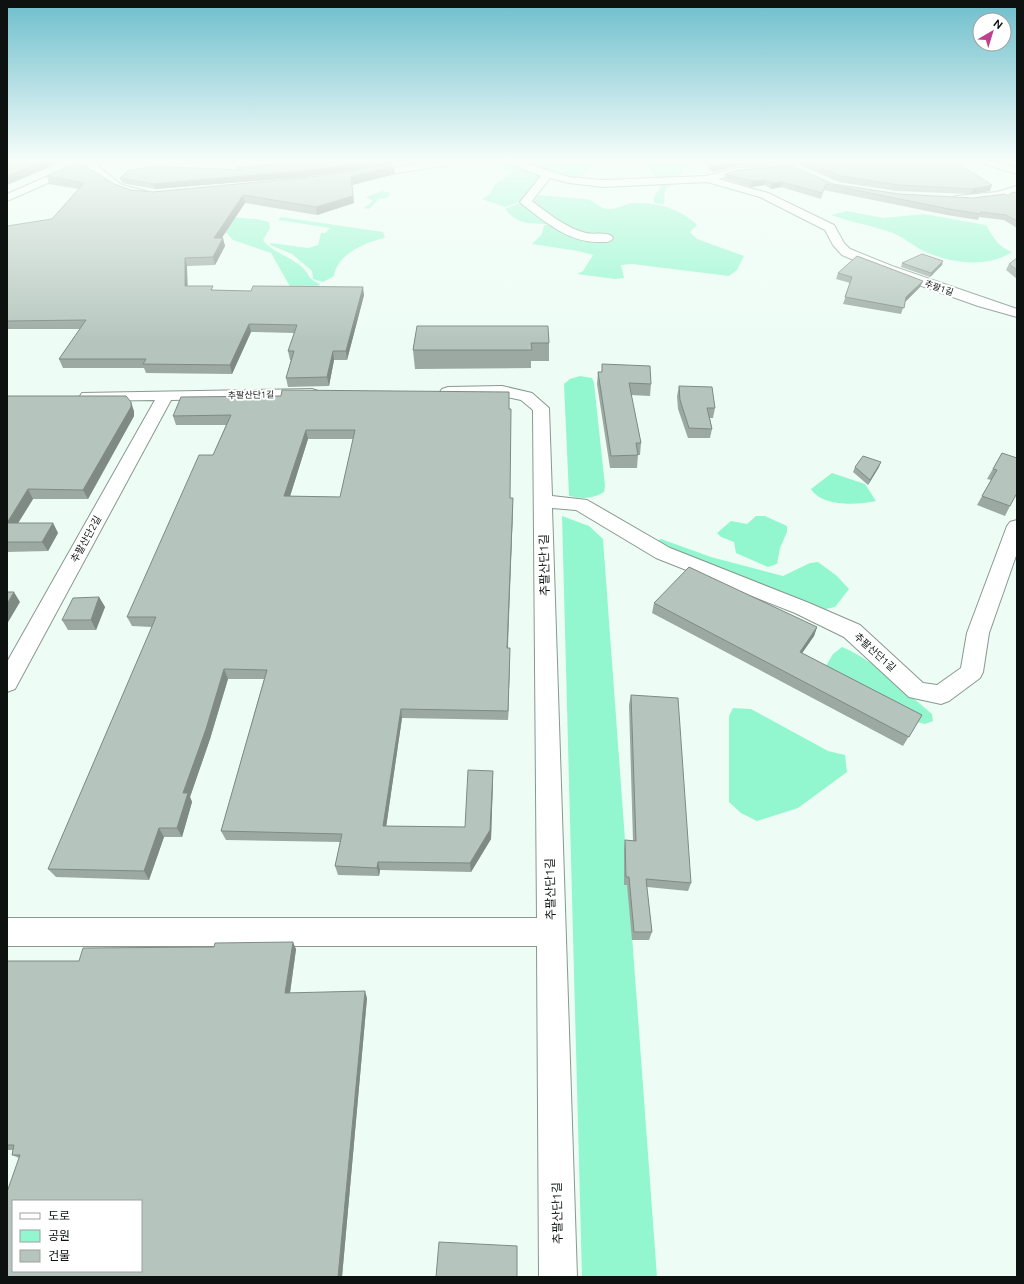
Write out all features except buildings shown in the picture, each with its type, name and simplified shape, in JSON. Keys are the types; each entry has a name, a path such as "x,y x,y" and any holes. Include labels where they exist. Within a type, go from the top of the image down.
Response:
{"street":[{"path":"553,222 564,230 572,233 607,238"},
{"name":"추팔1길","path":"818,222 830,228 839,245 846,252 887,269 1017,313"},
{"name":"추팔산단1길","path":"424,392 502,391 526,396 541,408 558,1277"},
{"name":"추팔산단1길","path":"70,396 330,393"},
{"name":"추팔산단2길","path":"7,683 165,396"},
{"name":"추팔산단1길","path":"542,501 580,504 663,553 802,608 852,631 918,691 941,695 972,672 978,633 1017,526"},
{"path":"7,932 551,932"}],"green space":[{"path":"226,222 269,222 270,228 263,240 266,244 297,263 311,278 320,284 313,291 292,290 271,253 233,240 223,229"},
{"path":"290,222 314,222 383,232 385,238 361,246 346,255 336,268 334,276 323,282 313,279 312,271 292,254 270,245 271,243 308,248 318,245 321,233 325,233 330,228"},
{"path":"525,222 546,222 549,224 530,223"},
{"path":"550,222 693,222 697,225 690,232 697,239 744,256 737,270 729,276 632,264 621,265 624,278 615,279 577,274 583,271 593,255 578,251 532,244 542,234 544,225 552,224"},
{"path":"854,222 969,222 986,225 999,244 1012,252 991,261 955,261 932,255 893,233"},
{"path":"580,376 592,378 594,383 605,486 604,492 587,498 569,496 564,384 570,379"},
{"path":"832,473 865,484 876,501 850,504 840,503 831,502 816,495 811,489"},
{"path":"562,516 589,526 603,539 657,1277 582,1277"},
{"path":"756,516 765,516 787,526 787,532 780,548 777,564 768,567 736,553 734,542 721,537 717,533 731,521 747,524"},
{"path":"661,539 711,557 783,576 810,563 818,562 837,576 849,589 835,607 821,610 673,550 656,541"},
{"path":"842,647 878,668 932,714 933,721 925,724 917,722 823,671 833,654"},
{"path":"733,708 751,709 828,751 845,755 847,772 798,808 757,821 741,813 729,802 729,716"}]}
